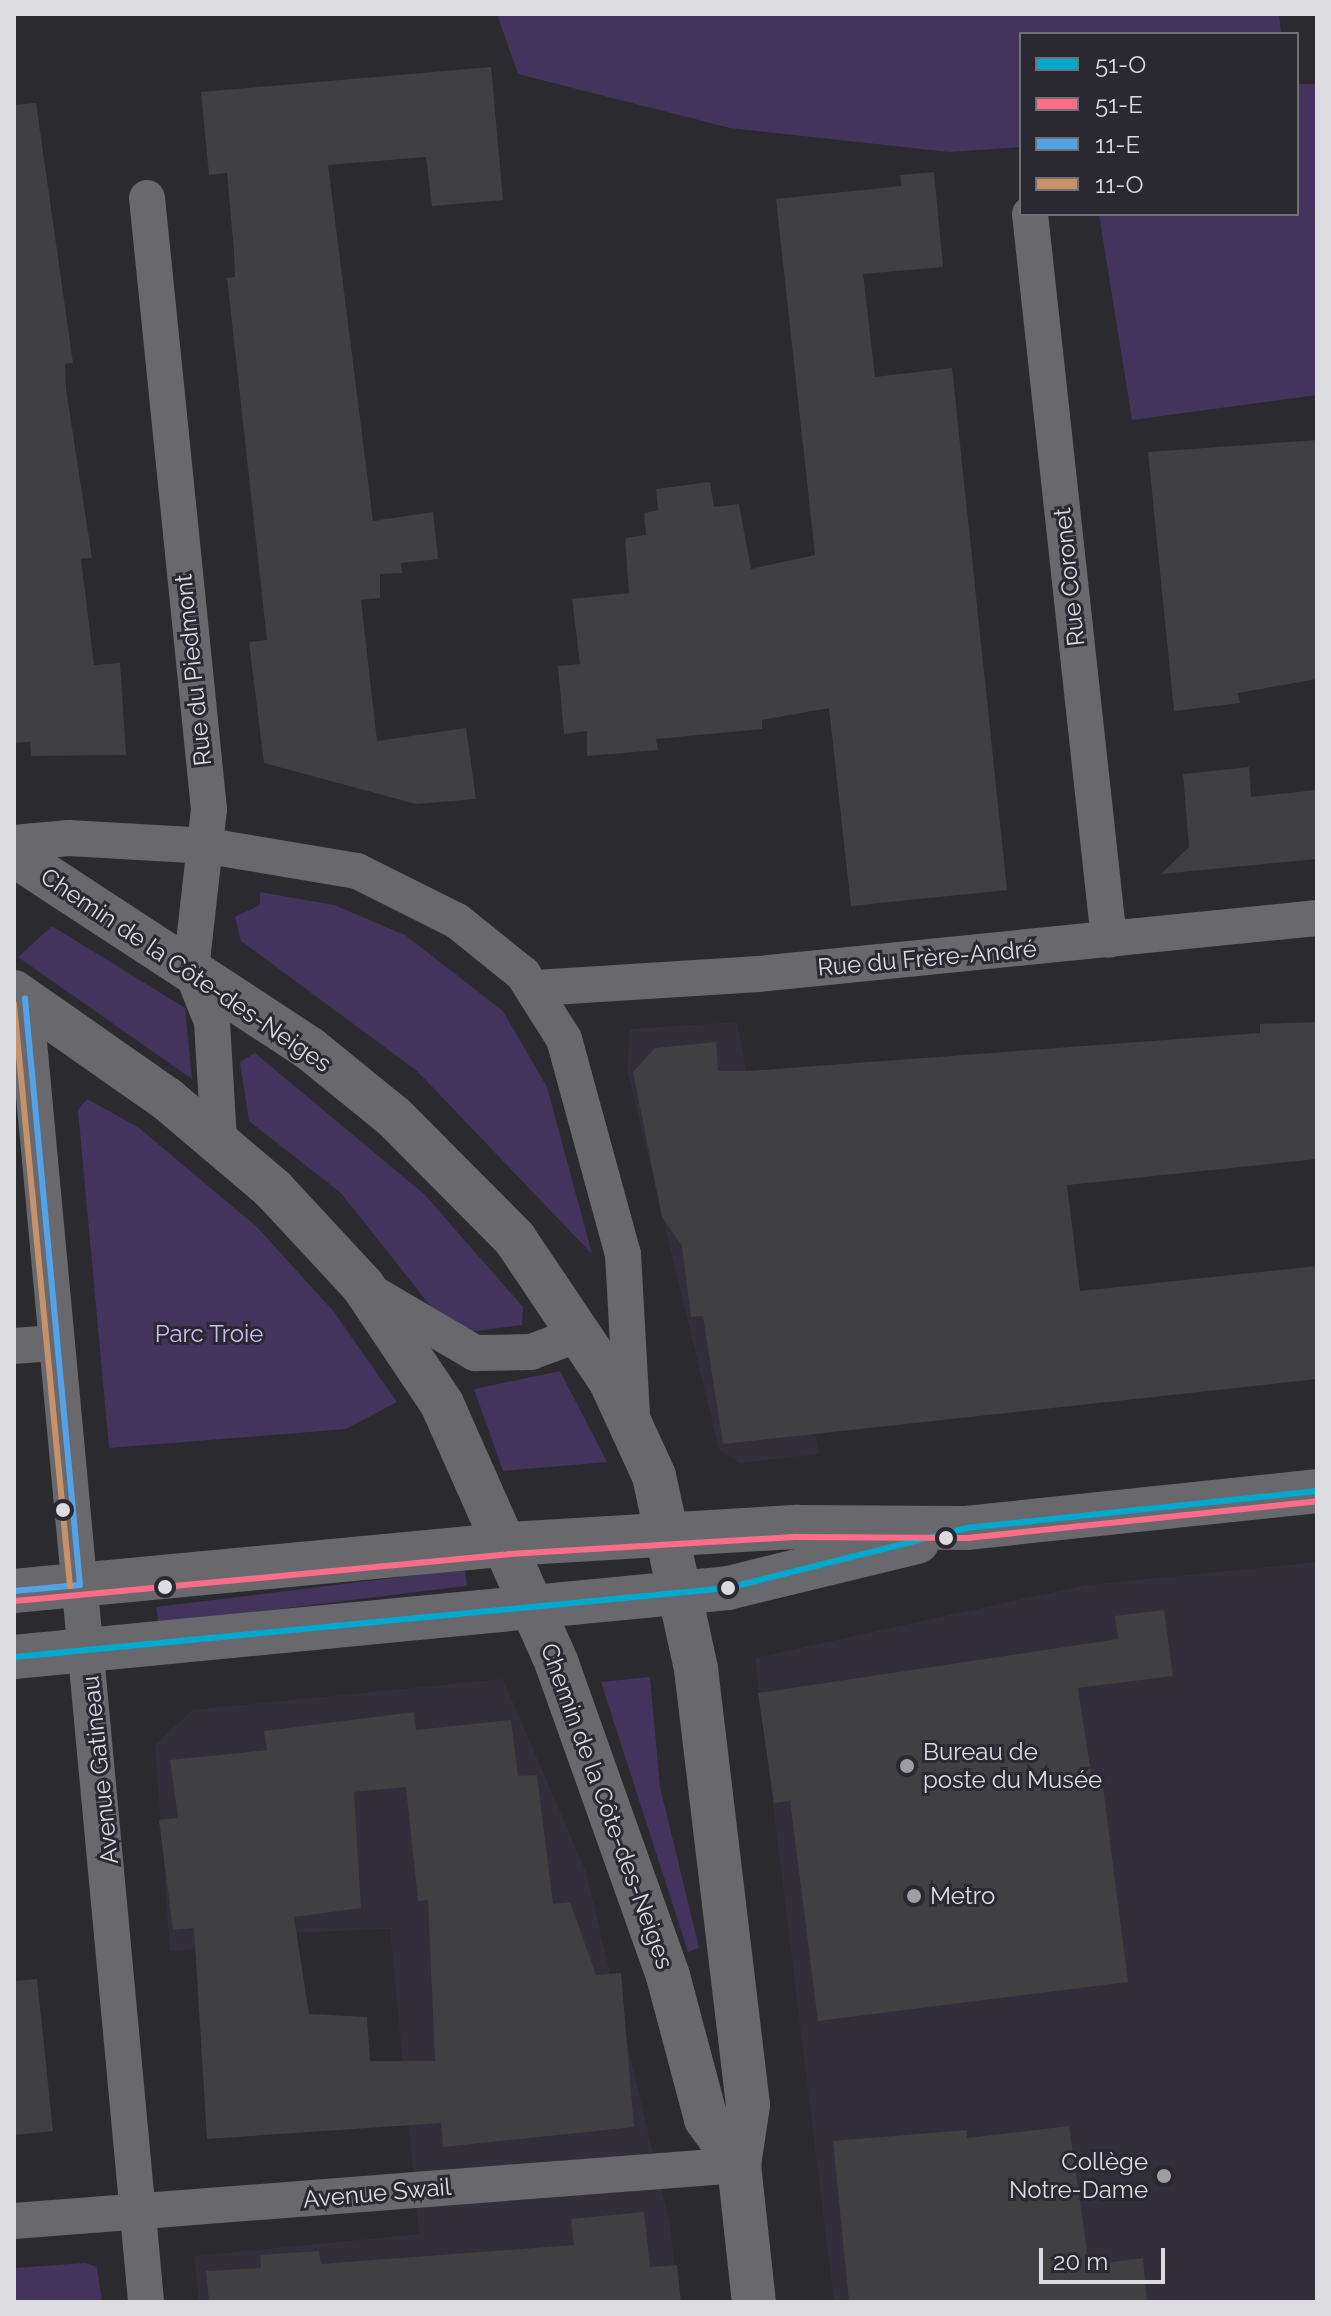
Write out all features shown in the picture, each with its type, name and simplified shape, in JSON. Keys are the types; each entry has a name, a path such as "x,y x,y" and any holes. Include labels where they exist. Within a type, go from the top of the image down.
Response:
{"main road":[{"name":"Chemin de la Côte-des-Neiges","path":"14,855 309,1048 405,1127 515,1239 582,1333 633,1425 671,1535 684,1592 748,2105 739,2165 754,2302"},
{"name":"Chemin de la Côte-des-Neiges","path":"20,996 219,1139 363,1286 442,1404 535,1609 668,1976 706,2119 739,2165"},
{"path":"14,1591 508,1544 671,1535 966,1528 1317,1491"},
{"path":"14,1657 535,1609 684,1592 807,1573 966,1528"}],"street":[{"name":"Rue du Piedmont","path":"147,198 208,846 191,969 212,1022 219,1139"},
{"name":"Rue Coronet","path":"1030,216 1109,940"},
{"name":"Chemin de la Côte-des-Neiges","path":"14,843 69,838 208,846 328,864 397,887 481,937 536,988 577,1077 623,1254 633,1425"},
{"name":"Rue du Frère-André","path":"536,988 1109,940 1317,918"},
{"name":"Avenue Gatineau","path":"20,996 87,1649 146,2302"},
{"name":"Chemin de la Côte-des-Neiges","path":"363,1286 475,1353 531,1352 582,1333"},
{"path":"14,1346 54,1343"},
{"name":"Avenue Swail","path":"14,2221 739,2165"}],"shaded area":[{"path":"737,1022 819,1454 740,1463 719,1450 627,1070 630,1029"},
{"path":"1317,1562 1317,2302 834,2302 755,1658 1085,1585"},
{"path":"503,1679 586,1872 670,2224 679,2302 199,2302 194,2256 419,2234 390,1929 292,1933 170,1952 155,1745 192,1710"}],"green space":[{"path":"497,14 1279,14 1281,32 1019,32 1019,147 949,152 730,128 518,74"},
{"path":"1299,84 1317,84 1317,395 1132,420 1099,216 1299,216"},
{"path":"260,892 334,905 405,935 503,1011 547,1087 592,1254 417,1071 241,941 235,917 260,905"},
{"path":"52,926 185,1008 192,1079 18,957"},
{"path":"255,1053 425,1195 523,1307 522,1325 461,1333 444,1323 341,1193 249,1121 240,1062"},
{"name":"Parc Troie","path":"87,1099 138,1127 257,1227 334,1312 397,1402 346,1429 109,1448 78,1110"},
{"path":"560,1371 607,1462 503,1471 474,1389"},
{"path":"465,1569 467,1586 158,1624 156,1607"},
{"path":"650,1677 660,1787 699,1948 688,1952 601,1682"},
{"path":"85,2263 97,2267 102,2302 14,2302 14,2268"}],"building":[{"path":"491,67 503,200 432,206 426,157 328,165 373,521 433,512 438,559 401,563 402,573 380,574 380,598 361,600 377,741 466,728 476,799 416,804 264,763 249,642 267,640 227,278 235,277 227,173 209,175 201,92"},
{"path":"36,103 73,363 65,364 66,389 92,558 81,559 94,665 120,663 126,755 31,756 30,742 14,743 14,105"},
{"path":"934,172 943,267 863,274 875,377 952,368 1007,890 851,906 829,708 762,720 762,729 656,739 658,750 587,756 587,731 564,734 558,666 580,664 572,599 629,593 625,538 646,535 644,513 658,510 656,489 710,482 714,507 739,504 751,569 815,555 776,199 901,186 900,175"},
{"path":"1317,440 1317,679 1238,693 1240,703 1174,711 1148,452"},
{"path":"1249,767 1251,797 1317,790 1317,859 1161,874 1189,847 1183,774"},
{"path":"1317,1022 1317,1159 1067,1185 1080,1291 1317,1266 1317,1379 723,1444 703,1316 691,1317 682,1246 662,1217 633,1072 655,1048 716,1042 718,1071 747,1071 1260,1033 1260,1024"},
{"path":"1164,1610 1173,1676 1078,1688 1092,1780 1102,1779 1128,1982 818,2021 790,1801 774,1803 758,1693 1118,1639 1115,1616"},
{"path":"414,1712 416,1730 511,1720 518,1776 537,1775 553,1904 570,1902 596,1975 621,1973 634,2127 443,2147 441,2123 207,2139 194,1928 173,1930 159,1820 178,1818 170,1760 267,1750 264,1731","holes":["406,1787 418,1901 428,1900 435,2061 370,2061 367,2017 309,2014 294,1917 361,1908 354,1792"]},
{"path":"37,1979 53,2131 14,2135 14,1981"},
{"path":"1069,2126 1089,2265 1143,2258 1147,2302 849,2302 833,2141 967,2130 967,2138"},
{"path":"644,2212 650,2267 677,2265 681,2302 209,2302 206,2271 261,2268 260,2255 319,2251 321,2264 574,2245 571,2219"}],"transit line":[{"name":"11-E","path":"14,1591 80,1585 25,999"},
{"name":"11-O","path":"14,1004 70,1586"},
{"name":"51-O","path":"14,1657 728,1588 966,1528 1317,1491"},
{"name":"51-E","path":"15,1601 509,1554 798,1537 967,1538 1317,1501"}],"place":[{"name":"Bureau de poste du Musée","path":"907,1766"},
{"name":"Metro","path":"914,1896"},
{"name":"Collège Notre-Dame","path":"1164,2176"}]}
